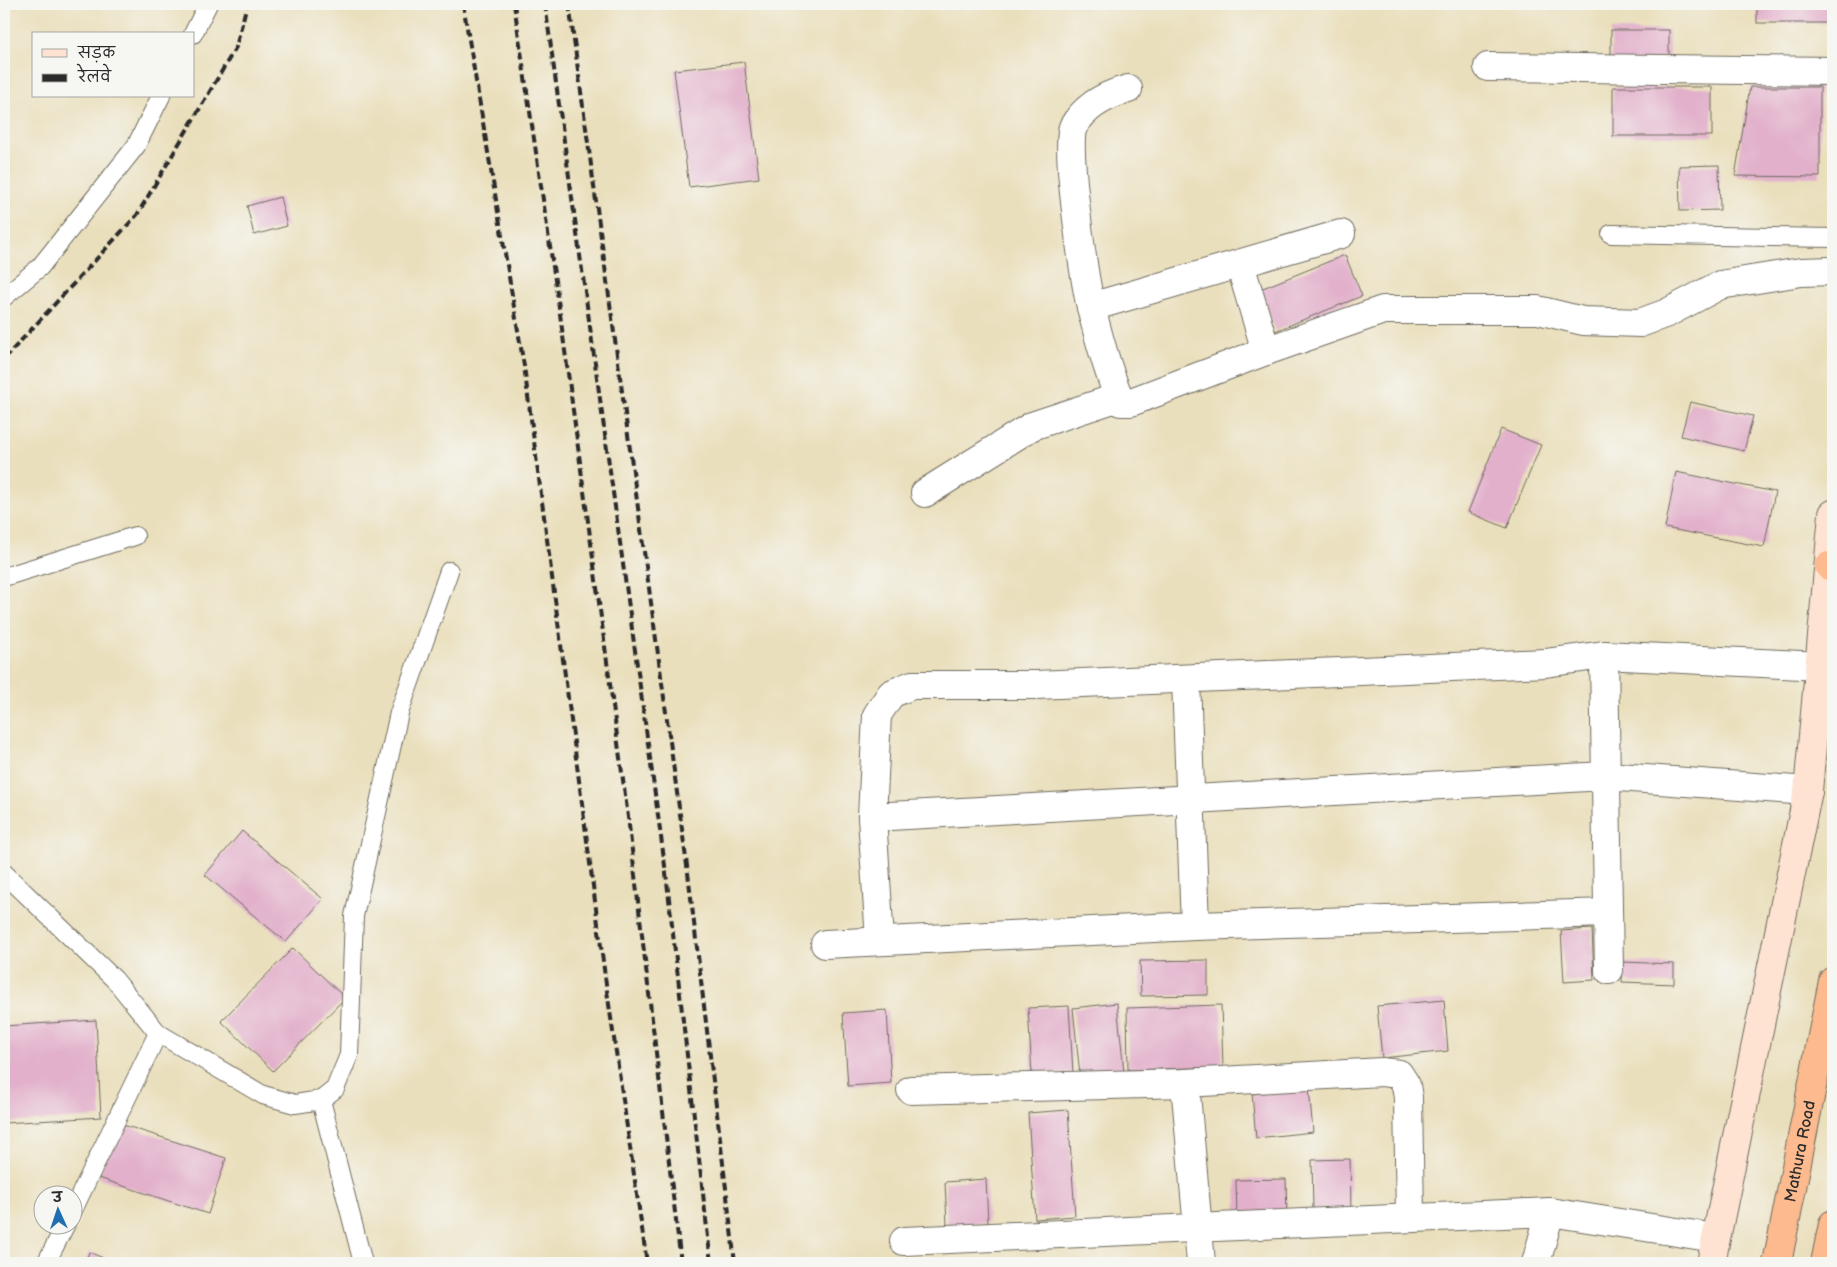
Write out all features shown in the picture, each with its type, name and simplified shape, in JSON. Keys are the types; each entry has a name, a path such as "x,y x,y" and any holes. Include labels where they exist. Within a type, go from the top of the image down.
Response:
{"highway":[{"name":"Mathura Road","path":"1777,1263 1833,981"},
{"path":"1825,1263 1833,1224"}],"main road":[{"path":"1713,1250 1808,791 1831,566 1833,514"}],"street":[{"path":"1488,67 1833,71"},
{"path":"1128,89 1109,94 1094,103 1072,128 1071,172 1091,307 1121,402 1131,402 1266,351 1383,310 1538,310 1583,321 1640,323 1667,313 1720,285 1801,272 1833,271"},
{"path":"1091,307 1341,234"},
{"path":"1240,264 1266,351"},
{"path":"925,493 1032,426 1119,397"},
{"path":"1604,655 1604,776 1609,970"},
{"path":"880,941 872,817 877,715 891,694 912,686 1036,685 1545,664 1604,655 1820,666"},
{"path":"1186,679 1195,926"},
{"path":"872,817 1604,776 1808,791"},
{"path":"825,944 1195,926 1608,913"},
{"path":"911,1090 1185,1083 1382,1072 1399,1074 1406,1085 1408,1098 1410,1217"},
{"path":"1185,1083 1202,1263"},
{"path":"1536,1263 1550,1212"},
{"path":"904,1241 1197,1226 1550,1212 1713,1250"}],"lane":[{"path":"194,32 208,4"},
{"path":"4,297 40,267 136,146 160,98"},
{"path":"1610,234 1833,238"},
{"path":"4,577 135,536"},
{"path":"4,873 115,980 158,1033 263,1095 295,1104 321,1100 335,1089 349,1055 354,916 399,713 448,571"},
{"path":"82,1191 158,1033"},
{"path":"321,1100 362,1263"},
{"path":"46,1263 61,1234"}],"building":[{"path":"1757,4 1833,4 1833,23 1757,23"},
{"path":"1611,30 1669,30 1669,66 1611,66"},
{"path":"744,62 759,178 689,187 674,70"},
{"path":"1613,87 1712,87 1712,136 1613,136"},
{"path":"1750,87 1820,87 1820,177 1735,176"},
{"path":"1719,165 1720,210 1680,211 1679,166"},
{"path":"280,197 287,226 254,235 247,206"},
{"path":"1345,255 1362,296 1275,331 1258,290"},
{"path":"1690,402 1753,416 1744,451 1681,436"},
{"path":"1501,429 1541,445 1507,528 1468,512"},
{"path":"1676,472 1775,492 1764,547 1665,528"},
{"path":"242,831 323,899 286,942 205,875"},
{"path":"1592,929 1594,980 1564,982 1561,931"},
{"path":"293,948 345,998 273,1071 221,1021"},
{"path":"1208,960 1208,995 1141,996 1140,961"},
{"path":"1622,962 1674,964 1674,984 1622,982"},
{"path":"1444,1000 1448,1051 1382,1058 1377,1006"},
{"path":"1117,1003 1124,1072 1080,1076 1073,1008"},
{"path":"1221,1005 1223,1067 1128,1070 1127,1008"},
{"path":"1069,1006 1073,1073 1032,1075 1028,1008"},
{"path":"887,1010 891,1083 848,1086 843,1013"},
{"path":"96,1020 101,1117 4,1123 4,1026"},
{"path":"1309,1088 1313,1132 1256,1138 1252,1094"},
{"path":"1068,1110 1075,1216 1035,1219 1028,1113"},
{"path":"117,1123 226,1158 208,1214 99,1178"},
{"path":"1350,1159 1351,1209 1313,1210 1312,1160"},
{"path":"986,1179 988,1223 947,1225 945,1182"},
{"path":"1286,1179 1287,1217 1237,1218 1236,1180"},
{"path":"89,1252 115,1263 85,1263"}],"railway":[{"path":"4,359 137,215 236,47 247,4"},
{"path":"463,4 524,366 606,984 647,1263"},
{"path":"514,4 560,314 628,817 681,1263"},
{"path":"545,4 666,873 711,1263"},
{"path":"569,4 688,873 735,1263"}]}
